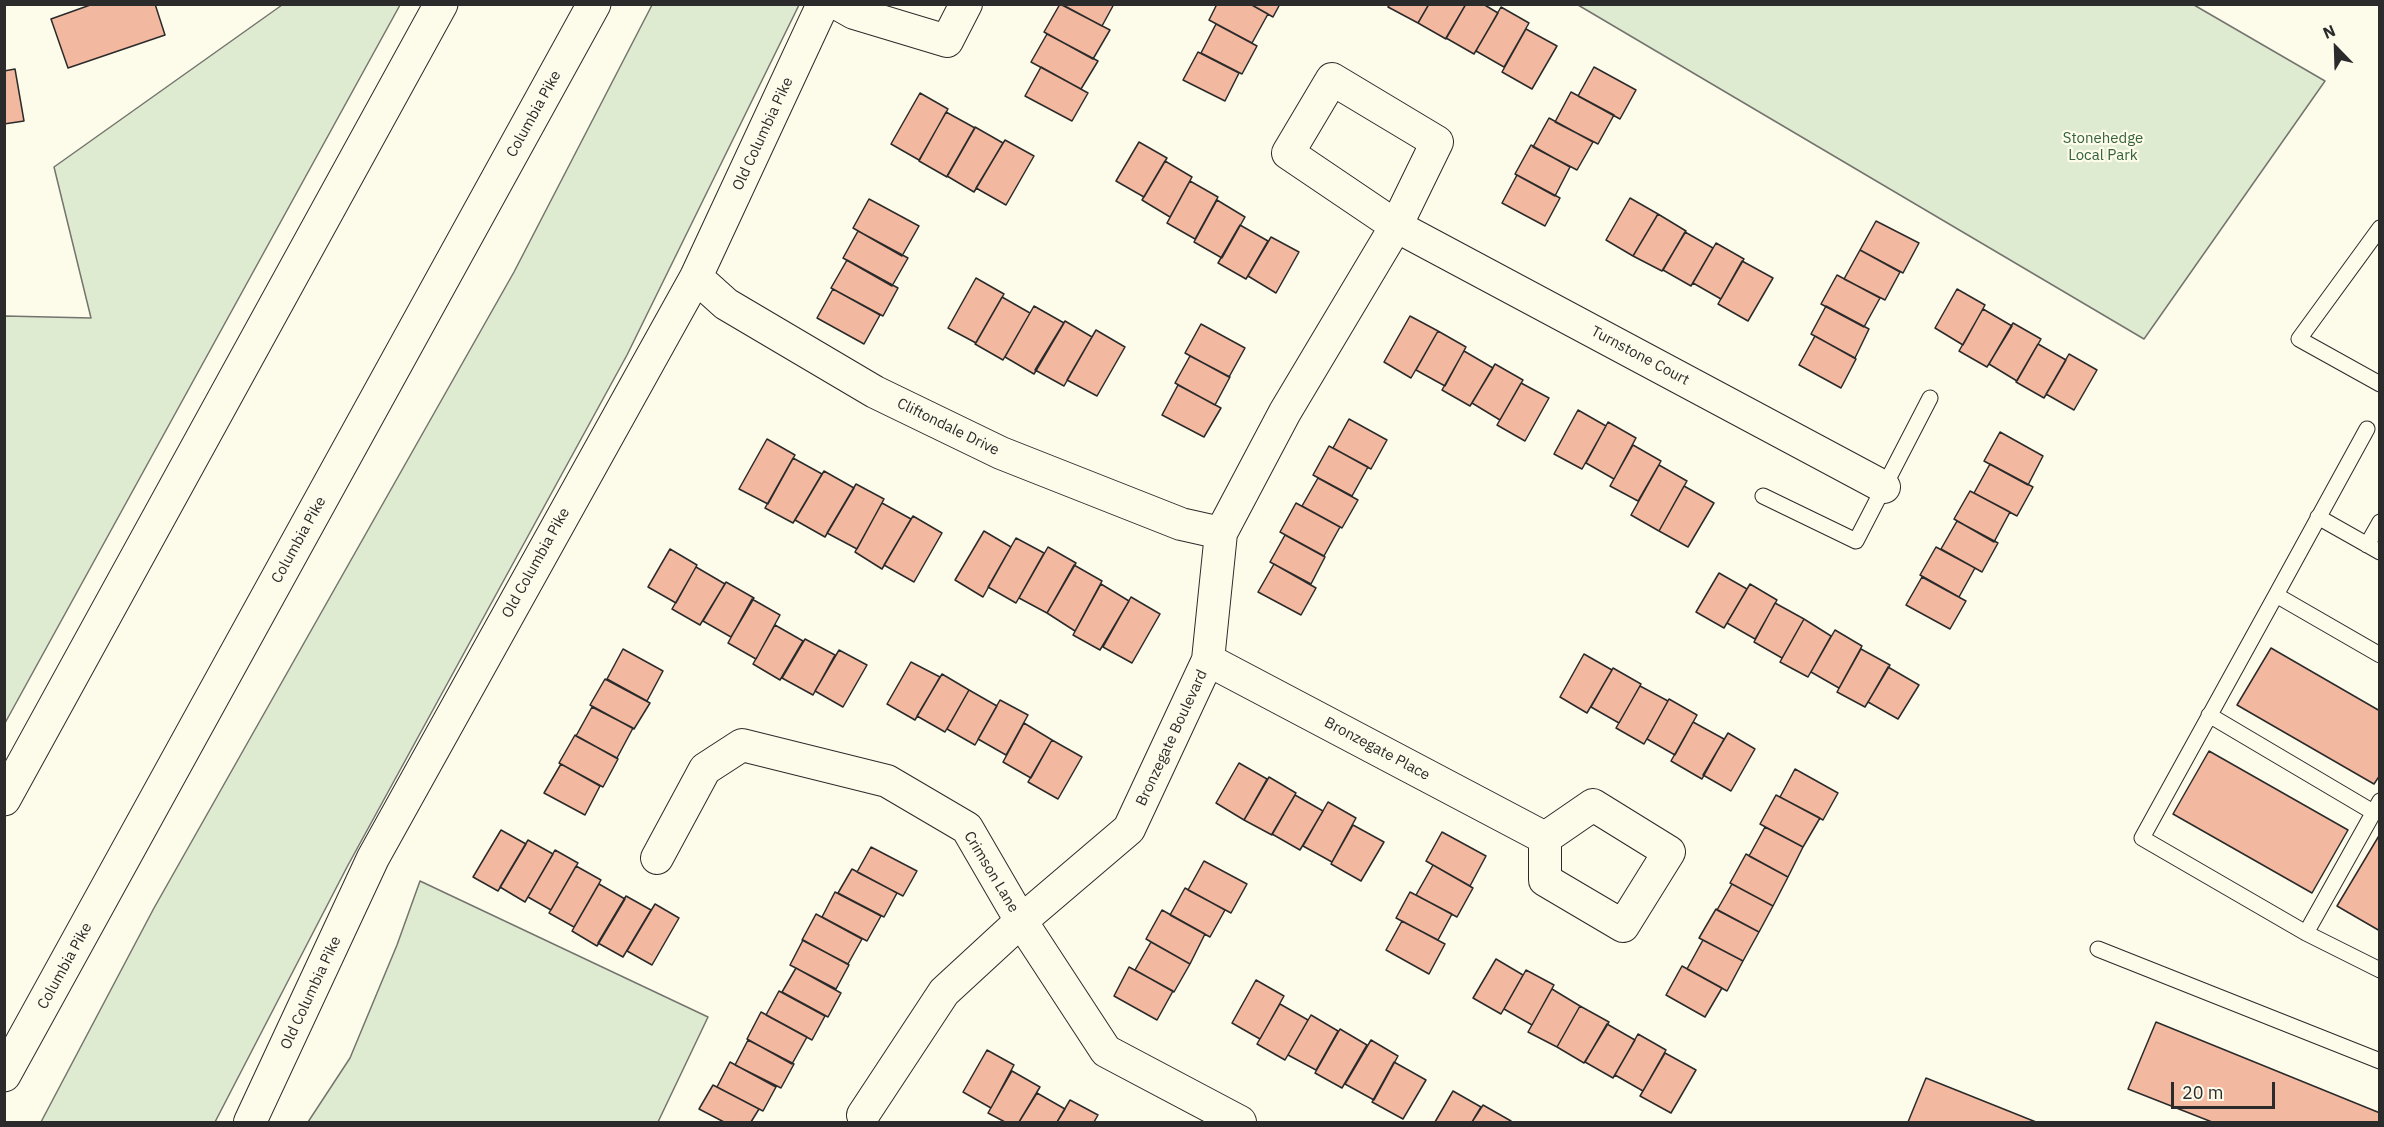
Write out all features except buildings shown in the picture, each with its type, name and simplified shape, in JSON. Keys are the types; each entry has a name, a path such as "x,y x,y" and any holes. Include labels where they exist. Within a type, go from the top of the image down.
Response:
{"highway":[{"path":"4,799 441,4"},
{"name":"Columbia Pike","path":"4,1075 594,4"}],"street":[{"name":"Old Columbia Pike","path":"250,1122 374,858 696,277 823,4"},
{"path":"838,4 854,12 947,41 966,4"},
{"name":"Bronzegate Boulevard","path":"863,1115 944,992 1021,921 1129,829 1208,660 1221,533 1285,412 1396,226 1437,142 1332,79 1288,153 1396,226"},
{"name":"Turnstone Court","path":"1396,226 1884,487"},
{"name":"Cliftondale Drive","path":"696,277 726,304 874,392 1001,453 1181,524 1221,533"},
{"name":"Bronzegate Place","path":"1208,660 1545,838"},
{"name":"Crimson Lane","path":"657,858 705,769 742,745 887,781 967,828 1021,921 1106,1051 1240,1122"}],"lane":[{"path":"2379,228 2299,339 2379,384"},
{"path":"1763,496 1856,542 1930,398"},
{"path":"2367,429 2142,838 2306,933 2379,970"},
{"path":"2318,517 2373,549 2379,522"},
{"path":"2276,595 2379,655"},
{"path":"2209,715 2376,807 2306,933"},
{"path":"2098,949 2379,1061"}],"green space":[{"path":"282,5 400,5 5,723 5,316 91,318 54,167"},
{"path":"652,5 799,5 627,355 347,867 215,1122 41,1122 154,908 514,272"},
{"name":"Stonehedge Local Park","path":"1578,5 2194,5 2325,81 2144,339"},
{"path":"420,881 708,1017 658,1122 308,1122 350,1058 397,945"}]}
